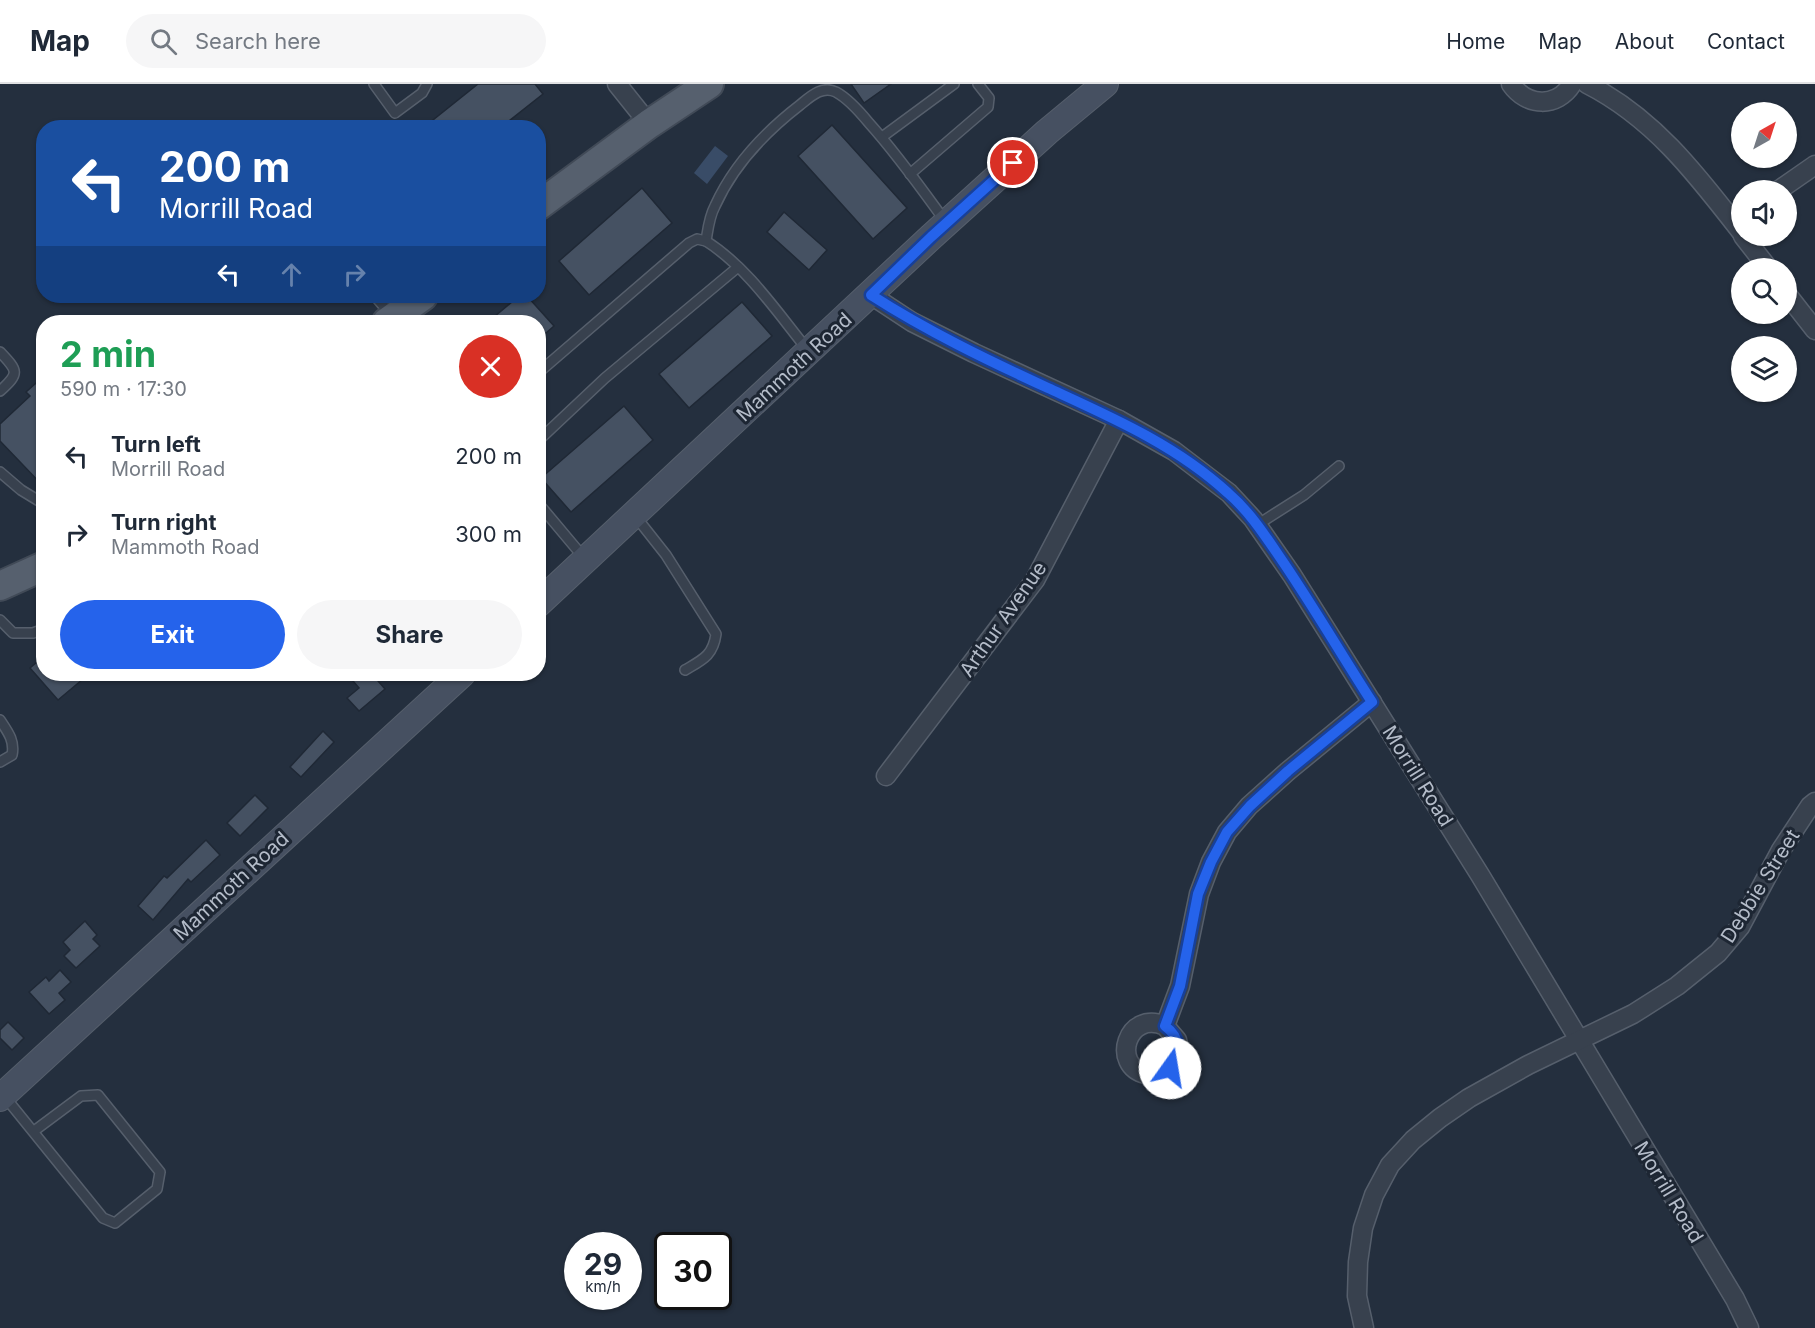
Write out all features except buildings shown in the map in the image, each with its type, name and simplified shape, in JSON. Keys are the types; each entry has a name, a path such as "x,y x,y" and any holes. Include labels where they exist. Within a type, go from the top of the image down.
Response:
{"main road":[{"path":"546,200 649,124 709,84"},
{"name":"Mammoth Road","path":"546,596 946,223 1047,132 1105,84"},
{"path":"397,315 413,303"},
{"path":"0,586 36,570"},
{"name":"Mammoth Road","path":"2,1097 454,681"}],"street":[{"path":"617,84 649,124"},
{"path":"1511,84 1527,99 1541,102 1562,96 1572,84"},
{"path":"1587,84 1621,104 1663,139 1700,178 1731,216"},
{"path":"1793,180 1815,165"},
{"name":"Morrill Road","path":"871,295 912,322 1119,420 1174,451 1229,493 1257,525 1292,575 1480,875 1578,1042 1735,1299 1749,1328"},
{"path":"1797,307 1815,330"},
{"name":"Arthur Avenue","path":"886,776 1035,580 1119,420"},
{"path":"1165,1026 1180,986 1198,894 1227,832 1250,806 1288,771 1372,702"},
{"name":"Debbie Street","path":"1364,1328 1358,1296 1358,1262 1363,1228 1374,1195 1390,1165 1413,1140 1469,1098 1528,1065 1633,1014 1677,986 1718,953 1740,927 1781,850 1815,802"}],"lane":[{"path":"374,84 395,113 422,93 427,84"},
{"path":"882,137 954,84"},
{"path":"910,174 988,106 989,98 978,84"},
{"path":"706,241 714,207 737,169 760,140 779,121 817,92 826,90 834,91 854,107 882,137 946,223"},
{"path":"546,366 689,243 697,239 706,241 719,249 738,267 810,352"},
{"path":"546,433 605,378 738,267"},
{"path":"0,352 14,366 15,373 13,379 0,391"},
{"path":"1257,525 1304,495 1339,466"},
{"path":"0,472 36,499"},
{"path":"546,512 586,560"},
{"path":"634,515 666,555 716,634 714,647 704,659 685,670"},
{"path":"0,620 13,633 36,632"},
{"path":"0,720 14,746 12,755 0,762"},
{"path":"2,1097 34,1131 103,1218 115,1223 157,1189 160,1172 98,1095 81,1096 34,1131"}],"water":[{"path":"715,146 728,156 707,184 694,173"}],"route":[{"path":"1013,163 871,295 912,322 1119,420 1174,451 1201,470 1229,493 1253,519 1292,575 1372,702 1288,771 1250,806 1227,832 1198,894 1180,986 1165,1026 1174,1035 1178,1046 1177,1058 1170,1068"}]}
